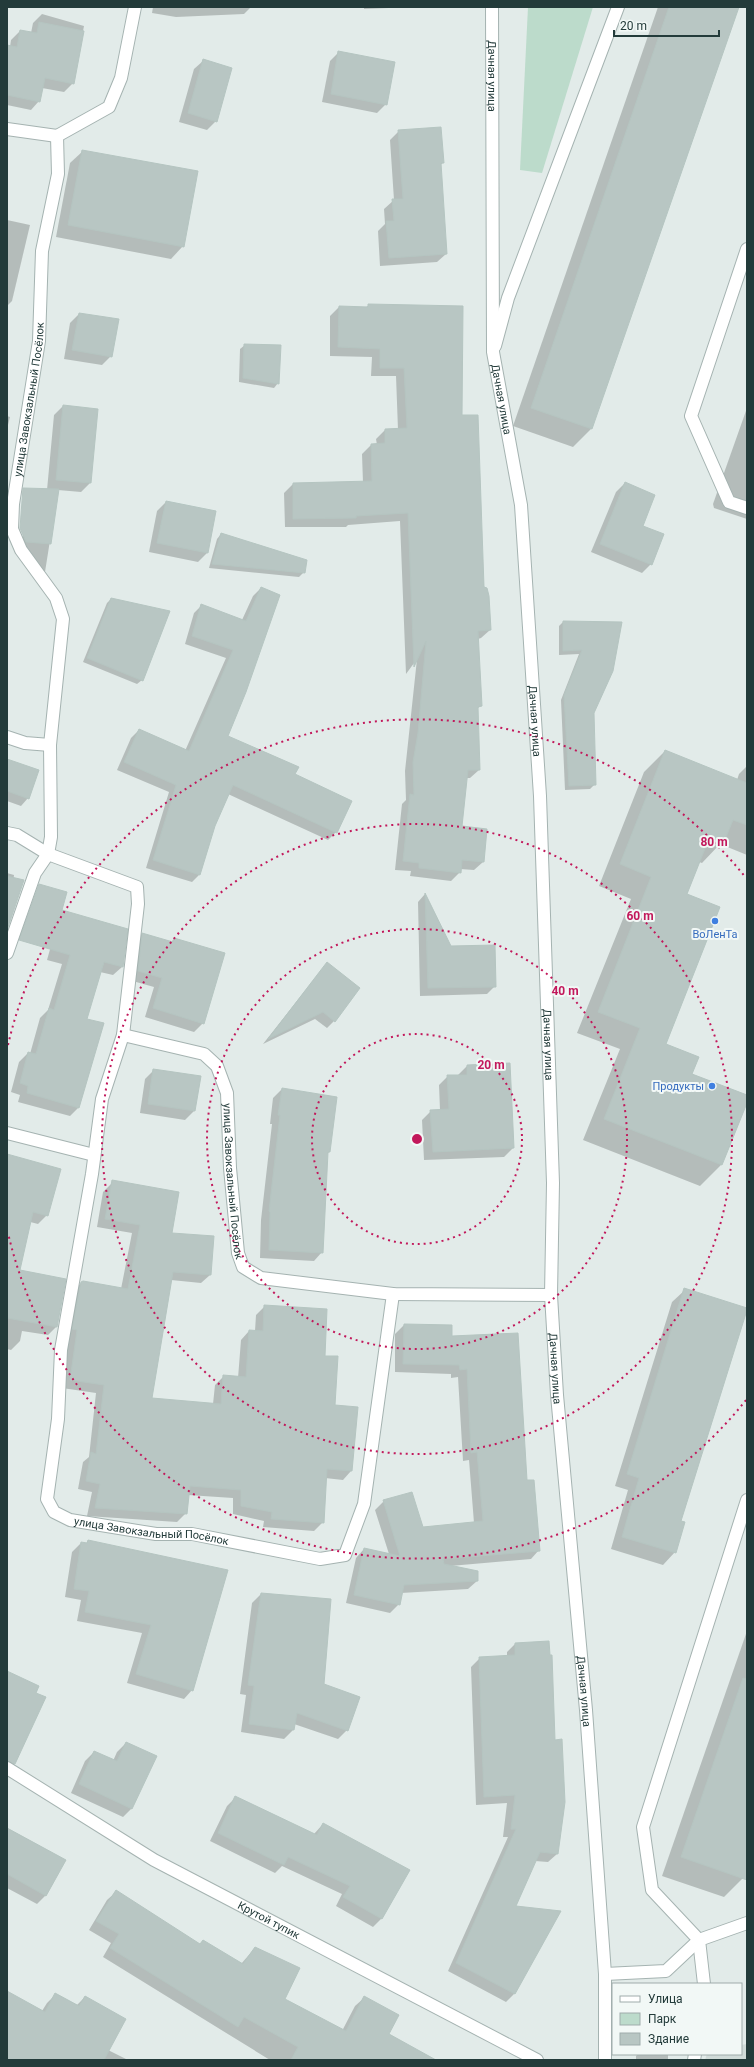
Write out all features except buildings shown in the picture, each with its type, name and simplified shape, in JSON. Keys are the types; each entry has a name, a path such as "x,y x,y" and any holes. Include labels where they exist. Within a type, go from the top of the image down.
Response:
{"street":[{"path":"7,129 57,136 109,107 121,78 135,7"},
{"name":"Дачная улица","path":"492,7 493,352 522,505 540,796 553,1184 551,1295 557,1395 586,1710 605,1974 605,2060"},
{"path":"493,352 508,298 618,7"},
{"name":"улица Завокзальный Посёлок","path":"7,954 35,873 48,854 51,837 50,745 63,619 56,598 20,550 12,529 13,504 39,342 42,252 58,174 57,136"},
{"path":"747,249 691,416 729,502 747,508"},
{"path":"7,737 25,743 50,745"},
{"name":"улица Завокзальный Посёлок","path":"7,833 17,835 48,854 137,887 138,904 123,1035 102,1099 61,1350 58,1419 47,1498 54,1512 70,1520 156,1534 192,1534 320,1559 345,1555 364,1504 393,1294"},
{"name":"улица Завокзальный Посёлок","path":"123,1035 204,1054 217,1066 227,1093 231,1176 238,1252 243,1267 261,1278 393,1294 551,1295"},
{"path":"7,1133 94,1155"},
{"path":"704,1983 699,1940 652,1890 643,1827 747,1500"},
{"name":"Крутой тупик","path":"7,1768 154,1860 537,2060"},
{"path":"605,1974 666,1971 699,1940 747,1923"}],"shaded area":[{"path":"747,2044 747,2060 705,2060 707,2055 742,2055 742,2045"}],"green space":[{"path":"528,7 593,7 542,173 520,170"}],"place":[{"name":"ВоЛенТа","path":"715,921"},
{"name":"Продукты","path":"712,1086"}]}
